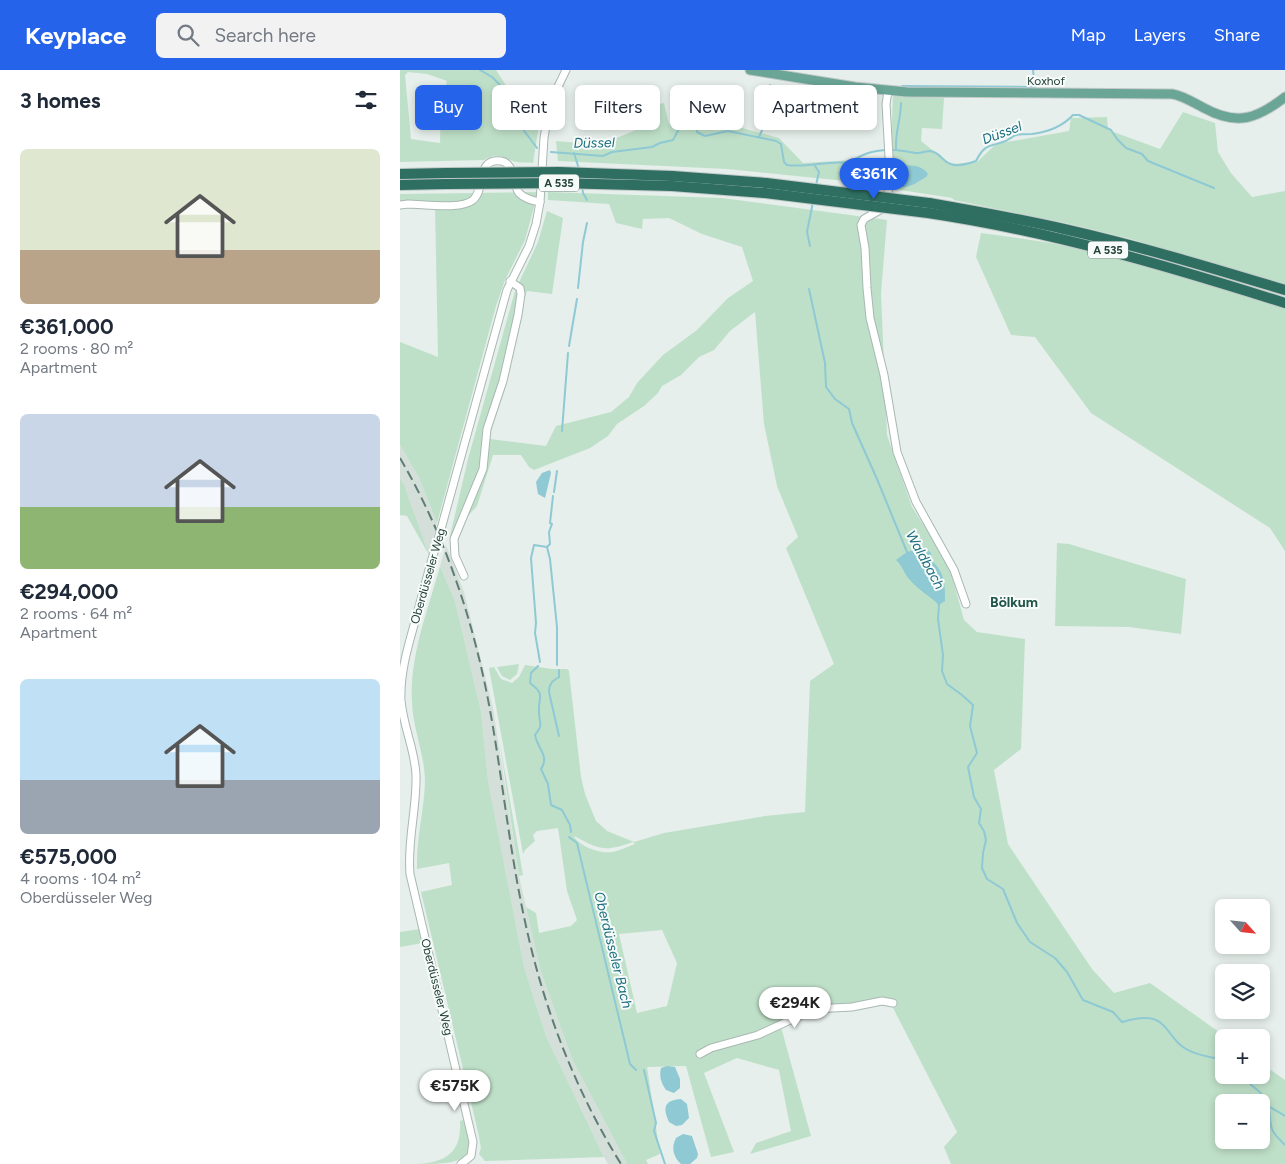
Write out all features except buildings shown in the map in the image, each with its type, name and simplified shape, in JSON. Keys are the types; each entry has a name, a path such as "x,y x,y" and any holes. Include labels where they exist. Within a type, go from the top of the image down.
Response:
{"highway":[{"name":"A 535","path":"400,174 558,183 672,181 872,195 1126,254 1285,303"},
{"name":"A 535","path":"400,185 446,178"},
{"name":"A 535","path":"928,208 1001,215 1074,231 1210,267 1285,290"}],"main road":[{"name":"Koxhof","path":"750,70 888,91 1024,94 1167,94 1181,96 1222,117 1235,119 1248,118 1267,111 1285,97"}],"street":[{"name":"Oberdüsseler Weg","path":"460,1164 473,1157 473,1145 470,1125 413,890 409,864 409,841 416,772 402,711 402,678 404,660 502,306 510,281 529,246 536,224 540,202 547,120 555,93 566,70"},
{"path":"888,91 886,104 890,174 886,203 880,210 864,219 861,223 865,248 870,318 884,375 896,452 916,502 954,570 966,604"},
{"path":"400,205 457,205 470,202 475,199 485,166 491,161 502,161 509,165 518,191 523,196 540,202"},
{"name":"Oberdüsseler Weg","path":"464,576 455,556 454,539 483,468 487,429 503,382 514,333 521,294 520,288 510,281"},
{"path":"700,1054 711,1048 758,1035 814,1009 852,1007 882,1002 893,1003"}],"shaded area":[{"path":"400,445 419,478 437,523 429,555 400,479"},
{"path":"446,545 464,592 493,708 519,876 540,969 572,1059 627,1164 608,1164 604,1157 546,1036 524,967 488,780 481,711 455,601 440,566"}],"green space":[{"path":"400,70 496,70 506,85 492,85 492,130 538,130 533,163 512,161 501,156 489,157 484,160 400,162"},
{"path":"893,96 944,98 942,129 922,128 921,141 950,164 977,162 996,144 1069,131 1071,118 1107,117 1108,130 1160,149 1183,112 1215,123 1218,152 1231,173 1252,197 1285,191 1285,286 1131,239 954,200 952,198 894,189 891,145"},
{"path":"664,103 670,130 744,130 744,128 779,138 803,163 853,160 855,182 727,169 558,161 556,141 592,144 619,137 636,130 660,130 660,104"},
{"path":"538,192 525,240 505,280 496,306 437,523 419,478 400,445 400,342 438,357 435,206 458,209 470,205 400,204 400,194"},
{"path":"548,192 722,198 887,220 881,293 887,435 912,507 935,543 943,543 964,620 977,632 1025,639 1021,749 994,770 1008,844 1092,969 1114,993 1150,983 1215,1029 1215,1084 1270,1084 1270,1069 1285,1080 1285,1164 951,1164 944,1147 957,1132 891,1004 820,1009 781,1027 811,1136 750,1154 756,1143 791,1131 779,1070 737,1058 704,1073 734,1152 711,1157 686,1066 647,1067 660,1154 646,1160 648,1164 627,1164 572,1059 540,969 526,907 536,913 539,933 571,926 577,920 567,891 558,828 537,831 533,835 535,841 523,854 489,668 494,667 501,679 512,683 519,677 525,665 567,669 569,671 581,777 585,794 596,821 607,831 634,842 664,833 765,816 805,812 810,681 834,664 786,548 798,537 777,486 764,424 755,312 730,331 714,350 699,357 681,375 662,386 658,393 644,406 617,424 608,436 590,448 534,470 529,467 521,455 493,455 477,506 450,536 468,459 515,291 538,242 547,211 563,218 552,294 527,291 482,438 546,446 556,426 611,412 629,397 637,383 663,355 697,330 728,298 753,281 742,247 702,234 669,218 643,219 642,229 616,223 609,204 548,200","holes":["574,836 603,848 616,847 633,842 635,844 615,851 602,852 590,849 576,840","662,930 677,963 667,1006 637,1013 619,934"]},
{"path":"981,233 1093,252 1203,282 1285,309 1285,551 1270,528 1091,413 1035,337 1011,335 976,257"},
{"path":"400,479 404,485 429,555 407,516 400,515"},
{"path":"1057,543 1069,544 1186,579 1181,634 1129,627 1055,626"},
{"path":"440,566 455,601 481,711 488,780 524,967 546,1036 604,1157 485,1161 479,1154 481,1148 478,1132 421,892 452,885 449,863 417,869 425,782 423,762 414,723 412,703 413,668 420,634"},
{"path":"519,664 517,674 510,680 502,676 497,667"},
{"path":"499,738 523,875 519,876"},
{"path":"420,929 423,943 400,947 400,932"},
{"path":"463,1120 468,1135 469,1145 467,1153 453,1162 416,1164 436,1161 450,1154 458,1141 460,1121"}],"water":[{"path":"896,165 918,167 925,170 928,174 912,185 904,187 895,186 894,169"},
{"path":"550,470 551,473 545,498 538,494 536,482 542,473"},
{"path":"924,547 931,553 932,561 942,574 945,601 939,605 912,583 896,560 907,552"},
{"path":"667,1066 675,1067 680,1079 680,1088 674,1093 666,1090 661,1079 661,1068"},
{"path":"681,1099 687,1104 689,1118 682,1125 676,1126 669,1122 666,1105 671,1101"},
{"path":"683,1134 692,1136 698,1154 697,1158 690,1164 681,1164 674,1152 676,1138"}],"waterway":[{"name":"Düssel","path":"480,70 492,77 500,85 516,120 537,148"},
{"path":"902,86 1035,87 1033,70"},
{"path":"896,149 901,103"},
{"name":"Düssel","path":"891,150 918,153 930,151 951,164 963,165 976,161 982,151 988,146 1006,141 1016,135 1044,132 1059,126 1073,115 1079,115 1111,130 1126,148 1142,154 1148,161 1214,188"},
{"name":"Düssel","path":"551,152 603,156 612,152 652,147 673,140 678,130"},
{"name":"Düssel","path":"697,130 697,132 705,136 728,131 776,141 781,144 784,162 787,165 795,166 833,162 849,163 858,157 886,150"},
{"path":"759,137 762,130"},
{"name":"Oberdüsseler Bach","path":"574,153 579,169"},
{"name":"Waldbach","path":"815,166 819,172 816,185"},
{"name":"Oberdüsseler Bach","path":"582,186 587,200"},
{"name":"Waldbach","path":"810,246 807,232 813,202"},
{"name":"Oberdüsseler Bach","path":"578,288 587,223"},
{"name":"Waldbach","path":"809,289 825,363 826,387 835,399 849,409 852,423 907,552"},
{"name":"Oberdüsseler Bach","path":"569,346 577,299"},
{"name":"Oberdüsseler Bach","path":"562,431 568,353"},
{"name":"Oberdüsseler Bach","path":"554,492 557,471"},
{"name":"Oberdüsseler Bach","path":"547,547 550,544 549,532 552,524 550,523 553,496"},
{"name":"Oberdüsseler Bach","path":"540,662 535,633 536,623 531,558 534,545 547,547"},
{"path":"547,547 557,627 557,665"},
{"name":"Waldbach","path":"938,603 938,619 943,655 942,671 947,684 973,705 970,726 977,753 968,767 974,797 981,809 979,823 984,831 986,840 982,868 987,879 1003,889 1017,923 1030,942 1055,958 1067,972 1083,1000 1113,1012 1122,1022 1143,1018 1158,1021 1187,1050 1215,1058"},
{"name":"Oberdüsseler Bach","path":"538,666 531,673 530,683 540,693 540,726 535,735 544,756 541,769 548,784 551,805 562,810 570,825 571,832"},
{"path":"559,670 559,677 551,683 549,692 559,736"},
{"name":"Oberdüsseler Bach","path":"569,837 577,843 630,1064 636,1070"},
{"name":"Oberdüsseler Bach","path":"644,1070 656,1123 654,1131 665,1164"},
{"name":"Waldbach","path":"1251,1084 1265,1098 1272,1129 1285,1145"},
{"name":"Waldbach","path":"1270,1107 1285,1116"}],"railway":[{"path":"400,458 431,517 444,548 476,644 490,710 520,899 542,988 563,1049 576,1079 605,1137 621,1164"}],"district":[{"name":"Bölkum","path":"1014,602"}]}
